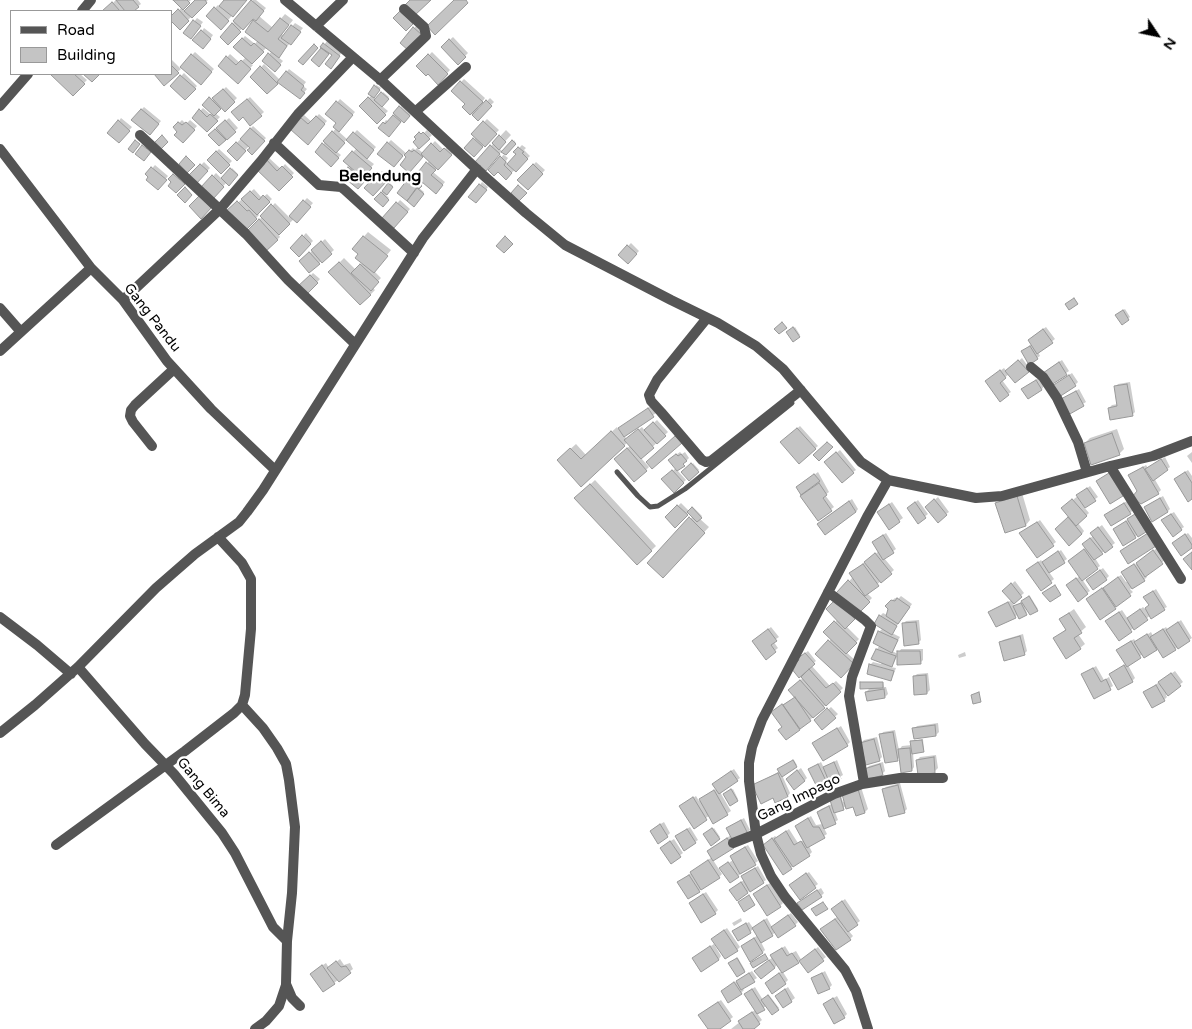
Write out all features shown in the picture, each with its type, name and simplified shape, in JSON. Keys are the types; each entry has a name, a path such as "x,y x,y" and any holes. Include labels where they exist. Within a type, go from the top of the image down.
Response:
{"street":[{"path":"83,10 92,0"},
{"path":"285,0 380,80 526,214 564,244 708,318 756,346 783,369 861,462 888,480 976,498 1002,496 1153,456 1192,441"},
{"path":"316,26 343,0"},
{"path":"380,80 426,36 424,28 404,9"},
{"path":"123,300 220,209 298,114 353,57"},
{"path":"415,112 466,67"},
{"path":"0,106 27,75"},
{"path":"140,135 220,209 288,280 355,344"},
{"path":"274,143 319,186 341,187 345,190 414,252"},
{"name":"Gang Pandu","path":"0,149 91,268 123,300 174,368 211,410 275,470"},
{"path":"0,733 74,670 156,588 195,554 239,522 275,470 414,252 477,169"},
{"path":"0,351 91,268"},
{"path":"0,308 21,332"},
{"path":"708,318 657,380 649,395 651,400 702,460 706,462 711,461 802,392"},
{"path":"1032,367 1043,377 1056,398 1078,442 1088,472"},
{"path":"152,446 133,422 130,416 131,410 174,368"},
{"path":"1110,466 1181,579"},
{"path":"868,1029 856,991 845,970 785,897 761,854 756,834 750,781 752,747 762,720 888,480"},
{"path":"56,845 166,765 242,705 245,696 251,629 251,579 242,563 218,537"},
{"path":"828,592 871,626 852,677 849,696 864,783"},
{"name":"Gang Bima","path":"0,616 37,645 74,670 166,765 231,846 273,926 287,941"},
{"path":"242,705 263,728 286,764 295,827 286,984 280,1006 256,1029"},
{"name":"Gang Impago","path":"733,843 756,834 834,794 864,783 900,778 943,778"},
{"path":"286,984 292,998 300,1006"}],"lane":[{"path":"617,472 650,507 658,506 685,489 802,392"}],"building":[{"path":"116,0 133,0 139,7 135,10 124,10"},
{"path":"173,0 187,0 190,3 183,10"},
{"path":"195,0 205,0 207,3 192,18 184,11"},
{"path":"224,0 247,0 233,17 219,6"},
{"path":"251,0 264,11 256,21 253,19 243,30 233,21"},
{"path":"410,0 431,0 414,16 405,5"},
{"path":"454,0 466,0 468,3 435,35 427,26"},
{"path":"112,2 119,10 103,10"},
{"path":"214,7 229,21 221,30 206,16"},
{"path":"178,9 189,21 180,30 172,22 172,15"},
{"path":"400,11 413,24 406,31 393,18"},
{"path":"280,18 289,25 278,39 287,46 279,58 245,32 253,20 268,32"},
{"path":"193,20 201,26 191,39 183,33"},
{"path":"232,23 241,32 228,45 220,37"},
{"path":"291,25 301,32 291,45 281,38"},
{"path":"413,27 422,35 409,51 400,43"},
{"path":"201,30 211,39 203,49 192,40"},
{"path":"242,38 251,46 254,43 264,52 252,64 233,47"},
{"path":"449,39 466,57 458,65 441,47"},
{"path":"323,43 340,56 331,69 325,64 332,55 320,47"},
{"path":"314,44 318,48 303,65 298,61"},
{"path":"321,48 329,54 319,67 311,60"},
{"path":"268,53 281,65 275,72 262,61"},
{"path":"191,54 212,72 201,85 180,67"},
{"path":"428,54 448,74 438,85 428,74 426,76 416,66"},
{"path":"226,56 236,65 241,60 251,69 238,84 218,66"},
{"path":"172,66 179,73 164,86 155,75 172,75"},
{"path":"260,66 278,84 267,94 250,77"},
{"path":"286,71 304,86 301,90 305,93 300,99 277,82"},
{"path":"51,75 75,75 85,84 73,96"},
{"path":"84,75 99,75 92,82"},
{"path":"180,75 196,89 185,100 170,86"},
{"path":"460,81 483,102 470,115 462,107 465,104 451,91"},
{"path":"374,85 380,90 374,98 368,94"},
{"path":"223,89 235,102 225,112 212,98"},
{"path":"381,92 389,99 382,107 374,100"},
{"path":"209,97 221,109 214,116 202,105"},
{"path":"368,97 386,115 377,124 359,106"},
{"path":"247,99 262,116 250,126 243,117 239,121 231,112"},
{"path":"486,100 492,106 478,121 472,115"},
{"path":"336,101 353,115 339,132 333,127 336,123 325,114"},
{"path":"399,106 410,116 404,123 393,113"},
{"path":"141,109 159,124 150,135 131,120"},
{"path":"199,109 207,117 210,114 218,121 207,132 192,118"},
{"path":"393,115 401,122 389,137 378,128 383,122 385,124"},
{"path":"316,116 325,124 308,145 290,129 300,117 308,124"},
{"path":"118,120 130,131 119,143 107,133"},
{"path":"225,120 236,132 227,140 216,128"},
{"path":"483,121 497,134 485,147 471,134"},
{"path":"178,122 182,125 186,122 195,130 183,143 174,135 177,132 173,127"},
{"path":"250,128 265,141 252,155 247,150 250,148 240,139"},
{"path":"215,129 226,140 219,146 208,135"},
{"path":"332,131 345,143 336,153 323,141"},
{"path":"353,132 374,150 367,159 346,140"},
{"path":"419,132 421,134 423,132 430,139 419,149 413,142 416,139 414,137"},
{"path":"162,135 168,142 159,151 153,144"},
{"path":"499,135 506,142 499,150 492,143"},
{"path":"473,138 483,147 474,157 464,148"},
{"path":"135,140 140,144 133,153 128,149"},
{"path":"512,140 516,144 506,155 501,152"},
{"path":"236,142 246,151 237,161 227,151"},
{"path":"387,142 403,156 394,167 377,154"},
{"path":"322,143 339,158 331,167 315,152"},
{"path":"431,143 440,152 444,148 452,155 438,170 421,154"},
{"path":"142,145 151,152 144,161 135,154"},
{"path":"490,145 500,154 486,171 475,162"},
{"path":"518,147 528,159 516,172 507,164 516,154 513,152"},
{"path":"409,150 412,152 414,150 423,157 409,173 400,165 406,157 404,155"},
{"path":"216,151 230,165 221,174 207,160"},
{"path":"352,151 372,168 363,178 343,161"},
{"path":"186,156 195,165 187,173 179,164"},
{"path":"500,156 506,162 504,165 512,173 506,180 498,172 494,176 488,170"},
{"path":"265,158 277,171 282,166 293,177 279,191 255,168"},
{"path":"426,162 436,170 431,175 443,185 436,194 415,176"},
{"path":"200,164 208,171 196,184 188,176"},
{"path":"533,164 543,174 528,190 517,180"},
{"path":"151,167 167,180 158,190 146,180 148,177 145,174"},
{"path":"348,167 365,181 358,189 342,176"},
{"path":"230,168 238,175 229,186 221,178"},
{"path":"378,173 387,181 373,196 364,188"},
{"path":"173,174 185,184 176,193 168,186 171,182 168,179"},
{"path":"212,175 224,187 213,199 201,187"},
{"path":"410,176 422,186 419,189 417,187 407,201 397,193"},
{"path":"388,183 393,187 387,195 382,191"},
{"path":"479,184 487,190 476,203 468,197"},
{"path":"518,185 527,193 519,201 511,193"},
{"path":"185,187 192,195 185,203 177,195"},
{"path":"417,188 424,194 414,207 407,201"},
{"path":"250,191 259,200 263,195 270,202 257,215 241,199"},
{"path":"381,192 389,200 383,207 374,199"},
{"path":"199,196 211,208 201,219 189,206"},
{"path":"303,200 311,207 297,223 289,216"},
{"path":"237,201 257,219 244,232 225,212"},
{"path":"396,202 408,212 394,228 382,218"},
{"path":"271,204 290,224 279,235 260,216"},
{"path":"259,219 278,240 264,253 245,233"},
{"path":"302,235 311,244 299,257 290,248"},
{"path":"363,236 388,256 374,273 355,258 358,254 352,249"},
{"path":"505,236 513,244 504,253 496,246"},
{"path":"321,241 332,254 322,263 311,250"},
{"path":"627,245 637,254 628,264 618,255"},
{"path":"309,252 320,264 309,273 299,261"},
{"path":"339,262 371,295 360,305 328,272"},
{"path":"360,264 379,282 371,291 351,273"},
{"path":"310,275 318,283 306,295 297,287"},
{"path":"1074,298 1078,304 1069,310 1065,304"},
{"path":"1123,310 1129,320 1122,325 1115,315"},
{"path":"782,322 787,328 779,334 774,329"},
{"path":"793,327 800,337 793,342 786,332"},
{"path":"1043,329 1053,343 1037,354 1028,340"},
{"path":"1030,346 1038,359 1029,365 1021,351"},
{"path":"1018,360 1029,372 1015,383 1005,371"},
{"path":"1059,362 1067,375 1051,385 1043,373"},
{"path":"1000,370 1006,378 1000,383 1009,395 1000,402 985,381"},
{"path":"1069,375 1076,386 1059,397 1052,386"},
{"path":"1036,380 1042,390 1028,399 1021,389"},
{"path":"1127,384 1133,416 1110,420 1108,408 1117,406 1114,386"},
{"path":"1076,391 1084,406 1068,415 1059,400"},
{"path":"648,408 654,417 624,437 618,428"},
{"path":"653,422 666,436 657,444 644,430"},
{"path":"797,428 816,449 799,464 780,442"},
{"path":"638,429 654,448 641,459 624,440"},
{"path":"611,431 625,446 581,487 557,460 570,448 581,459"},
{"path":"1112,433 1120,455 1091,465 1084,443"},
{"path":"675,436 682,443 652,469 646,462"},
{"path":"827,442 833,447 819,461 813,455"},
{"path":"627,448 647,471 634,482 614,459"},
{"path":"836,452 854,473 842,483 824,462"},
{"path":"676,454 678,456 681,454 687,461 683,464 685,466 677,471 668,460"},
{"path":"1161,459 1168,470 1153,481 1145,469"},
{"path":"691,463 699,472 689,481 681,472"},
{"path":"1143,467 1159,494 1141,504 1132,497 1137,491 1128,475"},
{"path":"672,470 684,483 674,493 661,479"},
{"path":"1185,472 1192,483 1192,499 1188,502 1174,479"},
{"path":"1109,473 1123,496 1110,504 1096,481"},
{"path":"814,474 820,481 801,495 796,487"},
{"path":"819,483 827,495 823,498 832,511 818,521 800,496"},
{"path":"590,484 652,551 637,565 574,498"},
{"path":"1087,488 1096,501 1085,508 1076,495"},
{"path":"1017,496 1026,526 1005,533 995,503"},
{"path":"1160,498 1168,512 1152,522 1144,507"},
{"path":"934,499 947,515 938,523 925,507"},
{"path":"1072,499 1087,516 1076,526 1061,508"},
{"path":"849,501 856,512 825,535 817,524"},
{"path":"915,502 926,518 918,524 907,508"},
{"path":"1124,503 1131,514 1111,526 1104,515"},
{"path":"889,504 900,522 889,530 877,512"},
{"path":"677,505 688,515 675,528 665,517"},
{"path":"692,507 702,518 697,522 687,512"},
{"path":"1135,514 1146,532 1138,537 1127,519"},
{"path":"1171,514 1182,530 1173,537 1161,520"},
{"path":"689,517 705,533 663,578 647,563"},
{"path":"1068,517 1082,534 1069,546 1055,529"},
{"path":"1126,521 1136,538 1123,546 1113,529"},
{"path":"1037,522 1054,546 1037,558 1019,533"},
{"path":"1098,527 1113,547 1105,553 1090,533"},
{"path":"1148,533 1156,546 1128,564 1120,551"},
{"path":"1185,534 1192,548 1181,556 1172,543"},
{"path":"883,535 894,553 883,560 872,542"},
{"path":"1090,538 1103,554 1094,560 1082,544"},
{"path":"1084,549 1098,569 1082,581 1068,561"},
{"path":"1153,550 1163,564 1145,577 1136,563"},
{"path":"1058,551 1065,563 1049,573 1042,562"},
{"path":"1192,552 1192,570 1183,559"},
{"path":"875,553 892,574 881,583 864,562"},
{"path":"1038,562 1052,583 1041,591 1026,570"},
{"path":"863,564 879,586 865,596 849,573"},
{"path":"1134,564 1145,581 1132,589 1121,572"},
{"path":"1100,570 1107,580 1093,590 1086,580"},
{"path":"1118,577 1131,596 1116,607 1103,588"},
{"path":"1076,578 1088,594 1078,602 1066,585"},
{"path":"848,580 870,602 858,614 836,593"},
{"path":"1011,583 1022,597 1014,604 1002,591"},
{"path":"1055,585 1061,595 1050,602 1042,593"},
{"path":"1102,588 1116,609 1100,620 1086,599"},
{"path":"1153,591 1165,610 1151,619 1145,608 1149,605 1143,597"},
{"path":"1029,596 1038,611 1030,615 1021,601"},
{"path":"897,598 910,607 898,624 886,616 888,609 885,606 891,600 895,601"},
{"path":"835,600 855,619 845,629 826,609"},
{"path":"1008,602 1016,618 996,627 988,612"},
{"path":"1021,603 1027,615 1019,619 1013,606"},
{"path":"1140,609 1148,620 1134,630 1127,618"},
{"path":"1119,612 1132,632 1119,641 1105,621"},
{"path":"1069,613 1082,633 1074,638 1081,649 1066,659 1053,638 1066,630 1059,619"},
{"path":"879,615 897,626 892,635 874,624"},
{"path":"834,621 857,643 846,654 823,632"},
{"path":"916,622 919,644 904,646 902,623"},
{"path":"1178,622 1190,641 1178,649 1166,630"},
{"path":"768,629 777,641 771,645 776,652 766,660 752,641"},
{"path":"1163,629 1176,650 1163,658 1150,637"},
{"path":"878,631 898,640 892,653 873,643"},
{"path":"1147,634 1157,650 1144,658 1134,642"},
{"path":"1020,636 1025,655 1004,661 999,642"},
{"path":"828,640 854,664 841,678 815,654"},
{"path":"1131,641 1141,658 1127,667 1116,650"},
{"path":"876,649 896,656 892,667 871,659"},
{"path":"897,651 920,651 921,664 897,665"},
{"path":"805,653 815,664 799,678 791,668 799,660 798,658"},
{"path":"869,664 894,671 891,681 867,674"},
{"path":"1124,665 1133,682 1118,690 1109,674"},
{"path":"1093,668 1101,682 1106,679 1111,690 1094,699 1081,674"},
{"path":"809,669 826,688 833,683 841,692 826,706 801,677"},
{"path":"1171,673 1181,686 1168,696 1158,682"},
{"path":"926,675 927,694 914,695 913,676"},
{"path":"800,680 825,708 813,718 788,690"},
{"path":"860,682 883,682 883,688 860,689"},
{"path":"1156,685 1165,701 1152,708 1143,692"},
{"path":"884,689 885,698 867,701 865,692"},
{"path":"979,692 981,702 973,704 971,695"},
{"path":"795,697 811,721 800,729 783,705"},
{"path":"782,704 800,730 786,740 778,730 782,727 771,712"},
{"path":"827,708 836,718 822,730 814,720"},
{"path":"935,725 936,736 914,739 912,728"},
{"path":"837,728 848,746 823,761 812,743"},
{"path":"893,732 898,761 885,763 879,734"},
{"path":"874,739 880,761 866,765 860,743"},
{"path":"922,740 924,752 912,754 910,741"},
{"path":"910,748 912,771 901,773 898,749"},
{"path":"934,757 935,773 918,775 916,760"},
{"path":"793,760 797,767 782,777 777,769"},
{"path":"834,762 841,779 830,784 823,767"},
{"path":"818,764 827,783 817,787 808,769"},
{"path":"880,764 883,775 867,780 864,769"},
{"path":"797,770 805,781 794,790 786,779"},
{"path":"731,771 738,781 719,794 712,784"},
{"path":"778,773 788,797 775,803 773,798 761,804 752,785"},
{"path":"898,785 905,813 889,817 882,789"},
{"path":"731,789 738,801 730,806 723,794"},
{"path":"858,789 865,813 856,816 853,807 846,809 842,794"},
{"path":"714,790 728,815 713,824 699,799"},
{"path":"840,796 844,810 834,813 830,800"},
{"path":"693,797 707,820 694,829 679,806"},
{"path":"829,806 836,824 824,829 817,812"},
{"path":"808,818 813,827 819,827 825,838 807,848 795,826"},
{"path":"741,820 748,834 733,841 726,828"},
{"path":"660,824 668,837 658,844 650,831"},
{"path":"712,828 720,839 711,846 703,834"},
{"path":"687,829 696,843 684,851 675,836"},
{"path":"786,831 794,845 801,841 810,856 793,867 774,839"},
{"path":"727,838 734,848 713,861 707,851"},
{"path":"772,838 792,869 783,875 763,845"},
{"path":"670,841 681,857 671,864 660,848"},
{"path":"745,847 756,865 740,874 730,856"},
{"path":"708,860 720,878 701,890 690,872"},
{"path":"728,862 739,877 730,883 719,868"},
{"path":"755,868 764,883 750,892 741,876"},
{"path":"806,873 816,888 800,900 789,885"},
{"path":"689,875 700,892 688,899 677,882"},
{"path":"741,882 748,893 737,901 729,890"},
{"path":"767,885 781,907 767,916 753,894"},
{"path":"817,890 822,897 802,910 797,903"},
{"path":"703,894 716,914 701,923 689,903"},
{"path":"749,895 755,905 744,912 738,902"},
{"path":"842,901 858,925 848,932 831,909"},
{"path":"823,902 828,909 816,916 811,909"},
{"path":"788,915 796,926 778,938 771,927"},
{"path":"835,919 851,940 836,950 820,929"},
{"path":"764,920 773,936 761,943 752,928"},
{"path":"746,923 751,933 738,941 732,931"},
{"path":"724,930 738,951 725,959 711,939"},
{"path":"754,938 763,953 750,962 741,946"},
{"path":"710,946 719,960 701,972 692,958"},
{"path":"782,948 787,956 792,953 799,963 782,973 770,955"},
{"path":"815,949 824,961 808,973 799,961"},
{"path":"765,954 768,959 753,968 750,963"},
{"path":"737,958 745,972 737,977 728,963"},
{"path":"769,960 775,968 761,979 754,971"},
{"path":"336,961 341,967 346,966 351,973 339,982 327,968"},
{"path":"322,965 335,984 323,992 310,974"},
{"path":"749,973 755,982 741,990 736,981"},
{"path":"779,973 786,984 772,994 765,983"},
{"path":"822,973 830,989 818,994 811,978"},
{"path":"734,982 742,994 728,1003 721,991"},
{"path":"752,989 765,1010 757,1014 744,994"},
{"path":"785,989 792,1002 783,1008 775,996"},
{"path":"768,995 779,1010 772,1015 761,1000"},
{"path":"833,998 845,1018 834,1024 823,1004"},
{"path":"718,1002 731,1021 720,1029 708,1029 698,1015"},
{"path":"752,1012 760,1024 754,1029 743,1029 738,1021"}],"district":[{"name":"Belendung","path":"380,177"}]}
